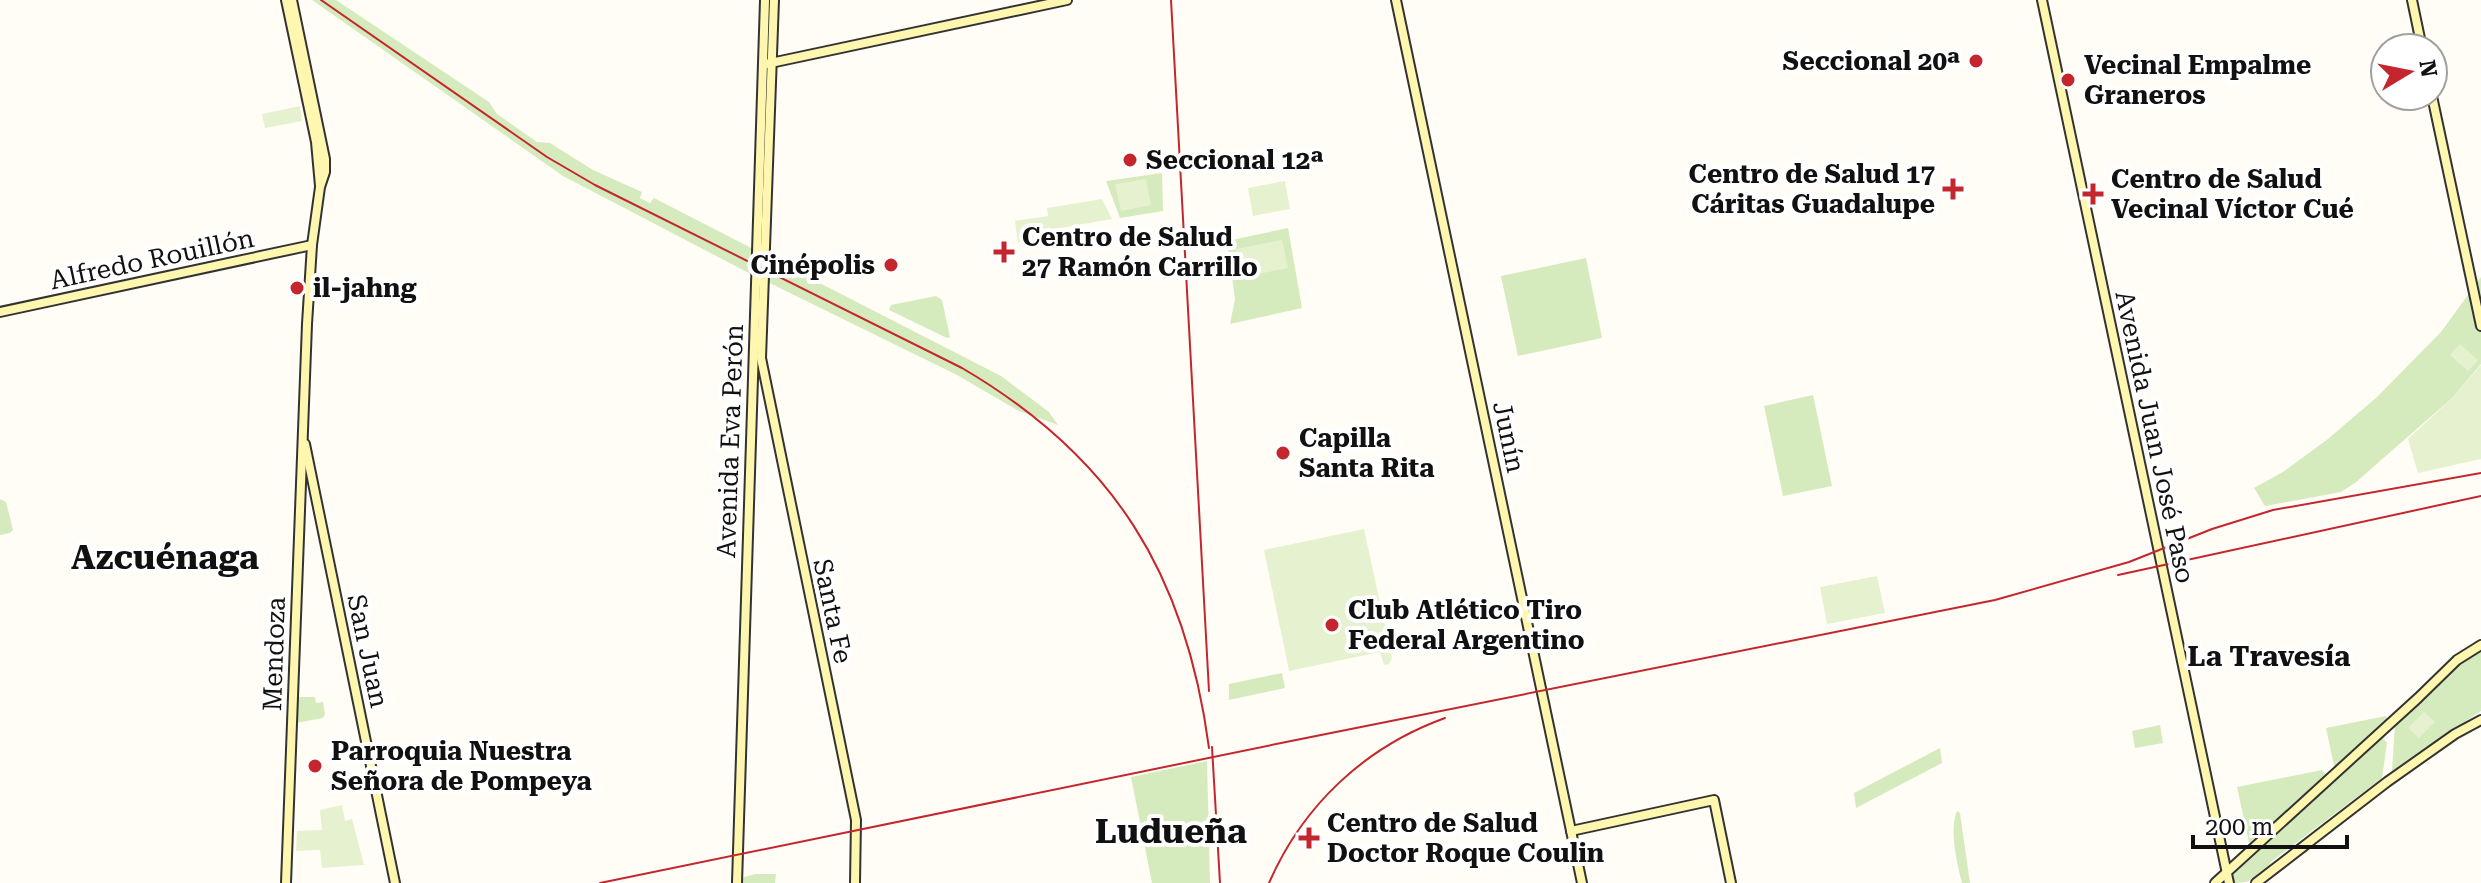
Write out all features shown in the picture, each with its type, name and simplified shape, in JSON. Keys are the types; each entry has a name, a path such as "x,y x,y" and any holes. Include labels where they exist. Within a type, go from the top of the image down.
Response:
{"main road":[{"path":"286,0 316,142 320,187"},
{"path":"292,0 325,159 312,245 302,427"},
{"name":"Avenida Eva Perón","path":"760,349 767,64 765,0"},
{"name":"Avenida Eva Perón","path":"737,883 767,64 774,0"},
{"path":"767,64 1067,0"},
{"name":"Junín","path":"1396,0 1582,883"},
{"name":"Avenida Juan José Paso","path":"2042,0 2229,883"},
{"path":"2412,0 2419,32"},
{"path":"2435,112 2481,326"},
{"name":"Alfredo Rouillón","path":"0,312 312,245"},
{"name":"Santa Fe","path":"760,349 856,820 855,883"},
{"name":"Mendoza","path":"286,883 302,427"},
{"name":"San Juan","path":"302,427 395,883"},
{"path":"2215,883 2457,660 2481,645"},
{"path":"2256,883 2387,782 2455,734 2481,720"},
{"path":"1571,831 1714,800 1731,883"}],"green space":[{"path":"312,0 336,0 489,102 497,114 537,142 550,143 593,170 642,192 640,198 650,203 654,198 1001,376 1049,412 1058,425 1019,411 957,375 745,271 563,176"},
{"path":"300,106 302,121 265,128 262,114"},
{"path":"1162,173 1163,211 1120,218 1106,181"},
{"path":"1146,179 1151,205 1121,211 1115,184"},
{"path":"1285,181 1290,209 1253,216 1248,188"},
{"path":"1102,199 1112,219 1055,229 1055,236 1018,243 1015,221 1048,216 1047,208"},
{"path":"1288,228 1302,308 1230,324 1235,299 1227,241"},
{"path":"1282,240 1288,268 1242,277 1236,249"},
{"path":"1586,258 1602,338 1518,356 1501,276"},
{"path":"2481,277 2481,364 2452,398 2341,492 2265,506 2254,488 2283,472 2328,439 2377,397 2441,332"},
{"path":"936,296 942,300 950,337 947,338 889,310 891,305"},
{"path":"2460,344 2478,360 2468,371 2450,355"},
{"path":"2481,365 2481,459 2418,473 2408,439 2452,398"},
{"path":"1813,395 1832,486 1783,496 1764,406"},
{"path":"0,499 6,502 13,530 0,535"},
{"name":"Club Atlético Tiro Federal Argentino","path":"1364,529 1392,658 1389,664 1384,665 1380,652 1289,671 1264,550"},
{"path":"1877,576 1885,613 1827,624 1820,587"},
{"path":"2481,650 2481,711 2392,771 2395,723 2457,664"},
{"path":"1282,673 1285,688 1229,700 1229,684"},
{"path":"297,697 315,697 316,703 323,702 323,718 296,723"},
{"path":"2424,712 2435,722 2419,738 2408,728"},
{"path":"2386,716 2387,719 2339,765 2334,766 2326,728"},
{"path":"2160,725 2163,743 2135,748 2132,731"},
{"path":"2382,737 2387,743 2382,778 2272,861 2256,878 2234,883 2234,872"},
{"path":"1940,748 1942,763 1856,808 1854,793"},
{"path":"1207,761 1210,883 1152,883 1131,777"},
{"path":"2322,770 2326,775 2249,843 2237,787"},
{"path":"342,805 345,821 352,819 364,865 322,868 320,850 296,851 297,831 322,830 320,810"},
{"path":"1957,811 1960,813 1970,883 1962,883 1956,856 1954,828"},
{"path":"776,874 775,883 741,883 744,877"}],"railway":[{"path":"321,0 547,157 595,185 962,368 1015,403 1061,440 1101,481 1134,526 1161,575 1182,628 1198,685 1209,748"},
{"path":"1171,0 1209,691"},
{"path":"600,883 1995,600 2129,562 2212,529 2273,510 2481,473"},
{"path":"2118,575 2481,496"},
{"path":"1269,883 1300,828 1340,782 1389,745 1445,718"},
{"path":"1212,747 1220,883"}],"place":[{"name":"Seccional 20ª","path":"1976,61"},
{"name":"Vecinal Empalme Graneros","path":"2068,80"},
{"name":"Seccional 12ª","path":"1130,160"},
{"name":"Centro de Salud 17 Cáritas Guadalupe","path":"1953,189"},
{"name":"Centro de Salud Vecinal Víctor Cué","path":"2093,194"},
{"name":"Centro de Salud 27 Ramón Carrillo","path":"1004,252"},
{"name":"Cinépolis","path":"891,265"},
{"name":"il-jahng","path":"297,288"},
{"name":"Capilla Santa Rita","path":"1283,453"},
{"name":"Club Atlético Tiro Federal Argentino","path":"1332,625"},
{"name":"Parroquia Nuestra Señora de Pompeya","path":"315,766"},
{"name":"Centro de Salud Doctor Roque Coulin","path":"1309,838"}],"district":[{"name":"Azcuénaga","path":"165,557"},
{"name":"La Travesía","path":"2269,656"},
{"name":"Ludueña","path":"1171,831"}]}
